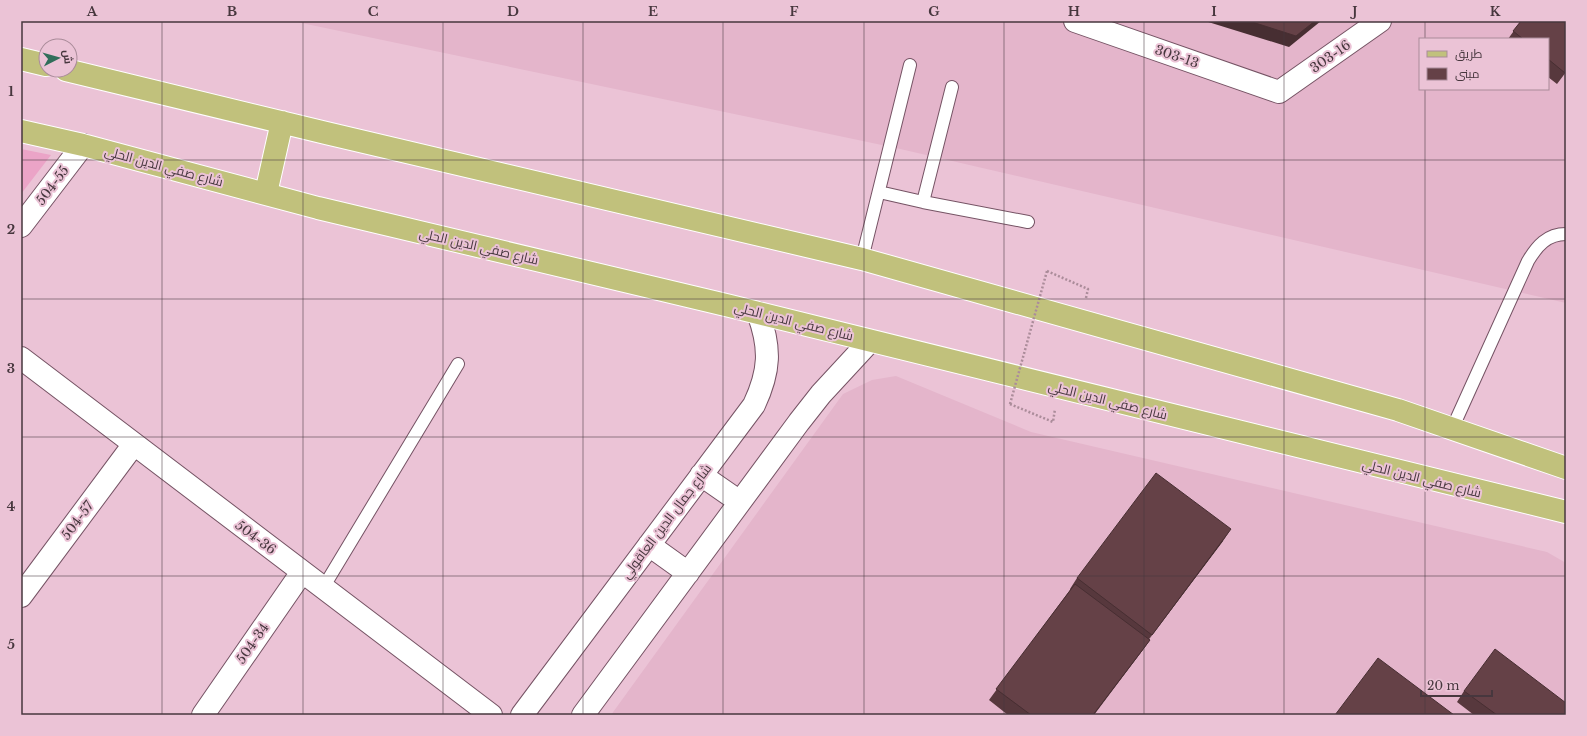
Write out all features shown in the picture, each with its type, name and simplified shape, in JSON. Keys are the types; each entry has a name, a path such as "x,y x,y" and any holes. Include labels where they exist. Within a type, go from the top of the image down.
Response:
{"main road":[{"path":"21,59 38,63"},
{"path":"78,73 862,259 1398,410 1566,468"},
{"path":"266,194 282,122"},
{"name":"شارع صفي الدين الحلي","path":"21,131 83,144 318,208 758,313 1566,512"}],"street":[{"name":"303-13","path":"1075,21 1279,92"},
{"name":"303-16","path":"1279,92 1380,21"},
{"name":"504-55","path":"21,226 83,144"},
{"name":"شارع جمال الدين العاقولي","path":"522,715 754,405 762,388 767,369 768,350 765,331 758,313"},
{"path":"583,715 821,394 870,341"},
{"name":"504-36","path":"21,358 490,715"},
{"name":"504-57","path":"21,596 134,444"},
{"path":"701,475 740,502"},
{"path":"649,545 688,573"},
{"name":"504-34","path":"203,715 302,572"}],"lane":[{"path":"862,259 910,65"},
{"path":"923,202 952,87"},
{"path":"879,192 1028,222"},
{"path":"1452,429 1528,261 1543,241 1551,236 1566,234"},
{"path":"323,588 458,364"}],"path":[{"path":"1052,422 1010,404 1047,271 1088,289"}],"shaded area":[{"path":"292,21 1566,21 1566,303 896,148"},
{"path":"21,149 51,155 21,194"},
{"path":"896,376 1031,432 1547,552 1566,563 1566,715 611,715 843,394 872,380"}],"building":[{"path":"1249,21 1315,21 1296,36"},
{"path":"1521,21 1566,21 1565,73 1549,60 1549,38 1522,38 1513,31"},
{"path":"1156,473 1231,529 1152,635 1077,578"},
{"path":"1075,584 1150,640 1093,715 1031,715 996,689"},
{"path":"1495,649 1566,703 1566,715 1497,715 1464,691"},
{"path":"1378,658 1454,715 1335,715"}]}
